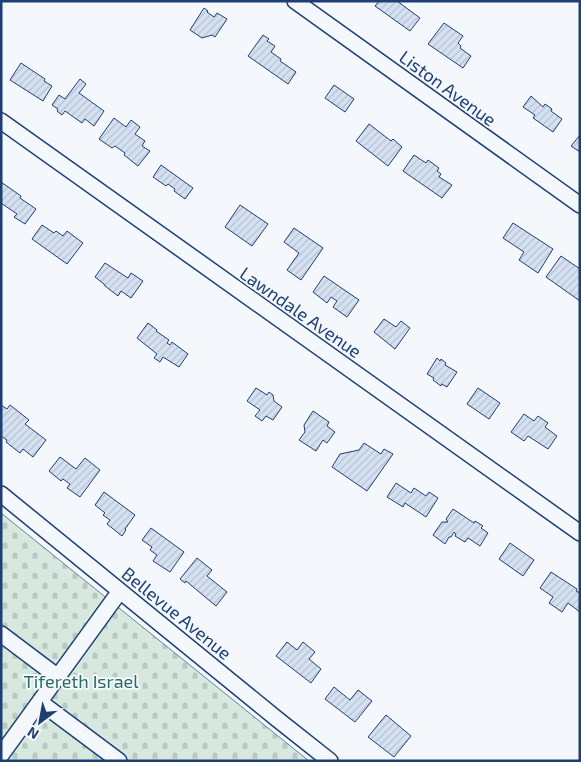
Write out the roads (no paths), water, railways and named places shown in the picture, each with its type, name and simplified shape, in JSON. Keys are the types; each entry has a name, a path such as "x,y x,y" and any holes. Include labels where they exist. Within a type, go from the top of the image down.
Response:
{"street":[{"name":"Liston Avenue","path":"295,1 580,205"},
{"name":"Lawndale Avenue","path":"1,121 580,533"},
{"name":"Bellevue Avenue","path":"1,494 330,761"},
{"path":"1,755 120,591"},
{"path":"1,634 58,677"},
{"path":"40,702 119,761"}],"park label":[{"name":"Tifereth Israel","path":"81,681"}]}
